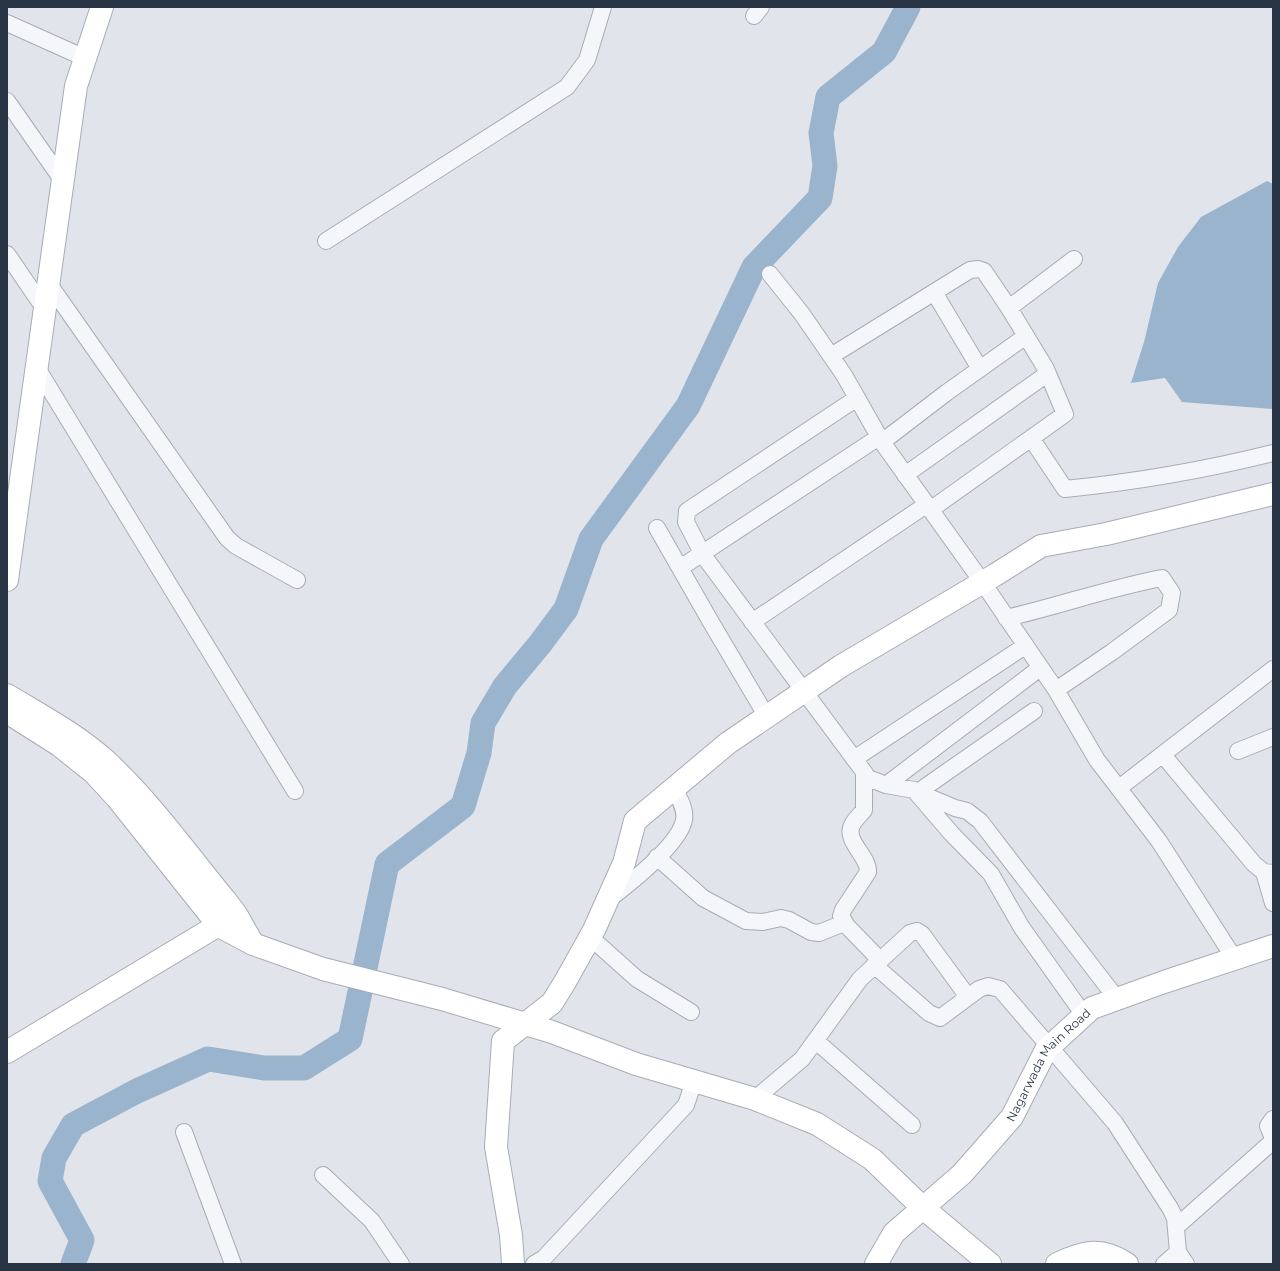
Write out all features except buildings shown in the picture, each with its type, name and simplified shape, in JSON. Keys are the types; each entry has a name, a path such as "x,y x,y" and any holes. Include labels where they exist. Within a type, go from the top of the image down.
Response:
{"street":[{"path":"326,241 568,87 587,60 603,7"},
{"path":"7,580 46,311 76,86 99,8"},
{"path":"7,24 85,58"},
{"path":"7,101 63,181"},
{"path":"7,254 46,311"},
{"path":"1009,308 1074,259"},
{"path":"752,622 928,507 1064,414 1047,374 1026,336 984,271 978,269 970,270 831,356"},
{"path":"770,274 802,314 831,356 880,439 983,583 1056,690 1097,760 1159,841 1234,958"},
{"path":"49,284 227,538 236,546 297,580"},
{"path":"934,292 980,369"},
{"path":"680,568 880,439 1026,336"},
{"path":"37,368 295,791"},
{"path":"905,475 1047,374"},
{"path":"857,398 687,511 686,522 703,554 868,778 886,785 916,791 956,808 967,811 980,821 1117,999"},
{"path":"1031,438 1065,490 1221,466 1273,453"},
{"path":"513,1264 510,1235 496,1147 504,1041 552,1003 590,937 607,901 624,863 635,821 728,742 842,666 983,583 1041,546 1106,534 1273,494"},
{"path":"657,528 767,716"},
{"path":"1006,618 1059,606 1126,585 1162,578 1172,593 1169,610 1112,652 1056,690"},
{"path":"854,759 1025,646"},
{"path":"886,785 1040,668"},
{"path":"1119,788 1273,669"},
{"path":"7,695 76,737 105,760 134,790 222,914"},
{"path":"916,791 1034,711"},
{"path":"7,712 59,745 94,772 222,914 253,944 323,970 396,987 552,1032 636,1064 755,1099 816,1124 872,1159 923,1208 990,1264"},
{"path":"1238,751 1273,737"},
{"path":"1163,755 1254,864 1269,872 1273,903"},
{"path":"864,772 864,810 852,825 850,831 853,841 868,865 868,872 843,910 841,916 844,923 877,962 934,1017 940,1018 979,989 988,986 1000,989 1115,1123 1170,1208 1175,1218 1182,1258 1164,1264"},
{"path":"607,901 636,878 678,835 684,819 683,806 674,788"},
{"path":"916,791 951,833 991,874 1022,928 1084,1015"},
{"path":"657,856 703,898 746,921 763,922 781,918 789,920 811,932 818,933 844,923"},
{"path":"7,1038 222,914"},
{"path":"7,1052 222,914"},
{"path":"755,1099 802,1060 860,979 905,936 917,931 922,934 968,997"},
{"path":"590,937 637,979 691,1012"},
{"name":"Nagarwada Main Road","path":"876,1264 894,1233 962,1174 1012,1117 1046,1050 1092,1008 1234,958 1273,946"},
{"path":"816,1040 912,1125"},
{"path":"534,1264 544,1258 686,1105 694,1081"},
{"path":"1176,1227 1273,1139 1268,1126 1273,1119"},
{"path":"184,1132 233,1264"},
{"path":"323,1175 372,1221 401,1264"},
{"path":"1057,1264 1084,1253 1099,1251 1110,1254 1127,1264"}],"water":[{"path":"1267,181 1273,184 1273,409 1182,402 1165,378 1131,383 1144,342 1158,283 1178,247 1201,217"}],"waterway":[{"path":"73,1264 82,1240 50,1181 54,1158 73,1125 137,1091 208,1059 264,1068 304,1068 350,1039 387,864 463,806 479,753 483,723 505,686 540,644 566,609 591,539 688,406 754,267 820,198 825,166 821,133 828,97 884,52 908,7"}]}
